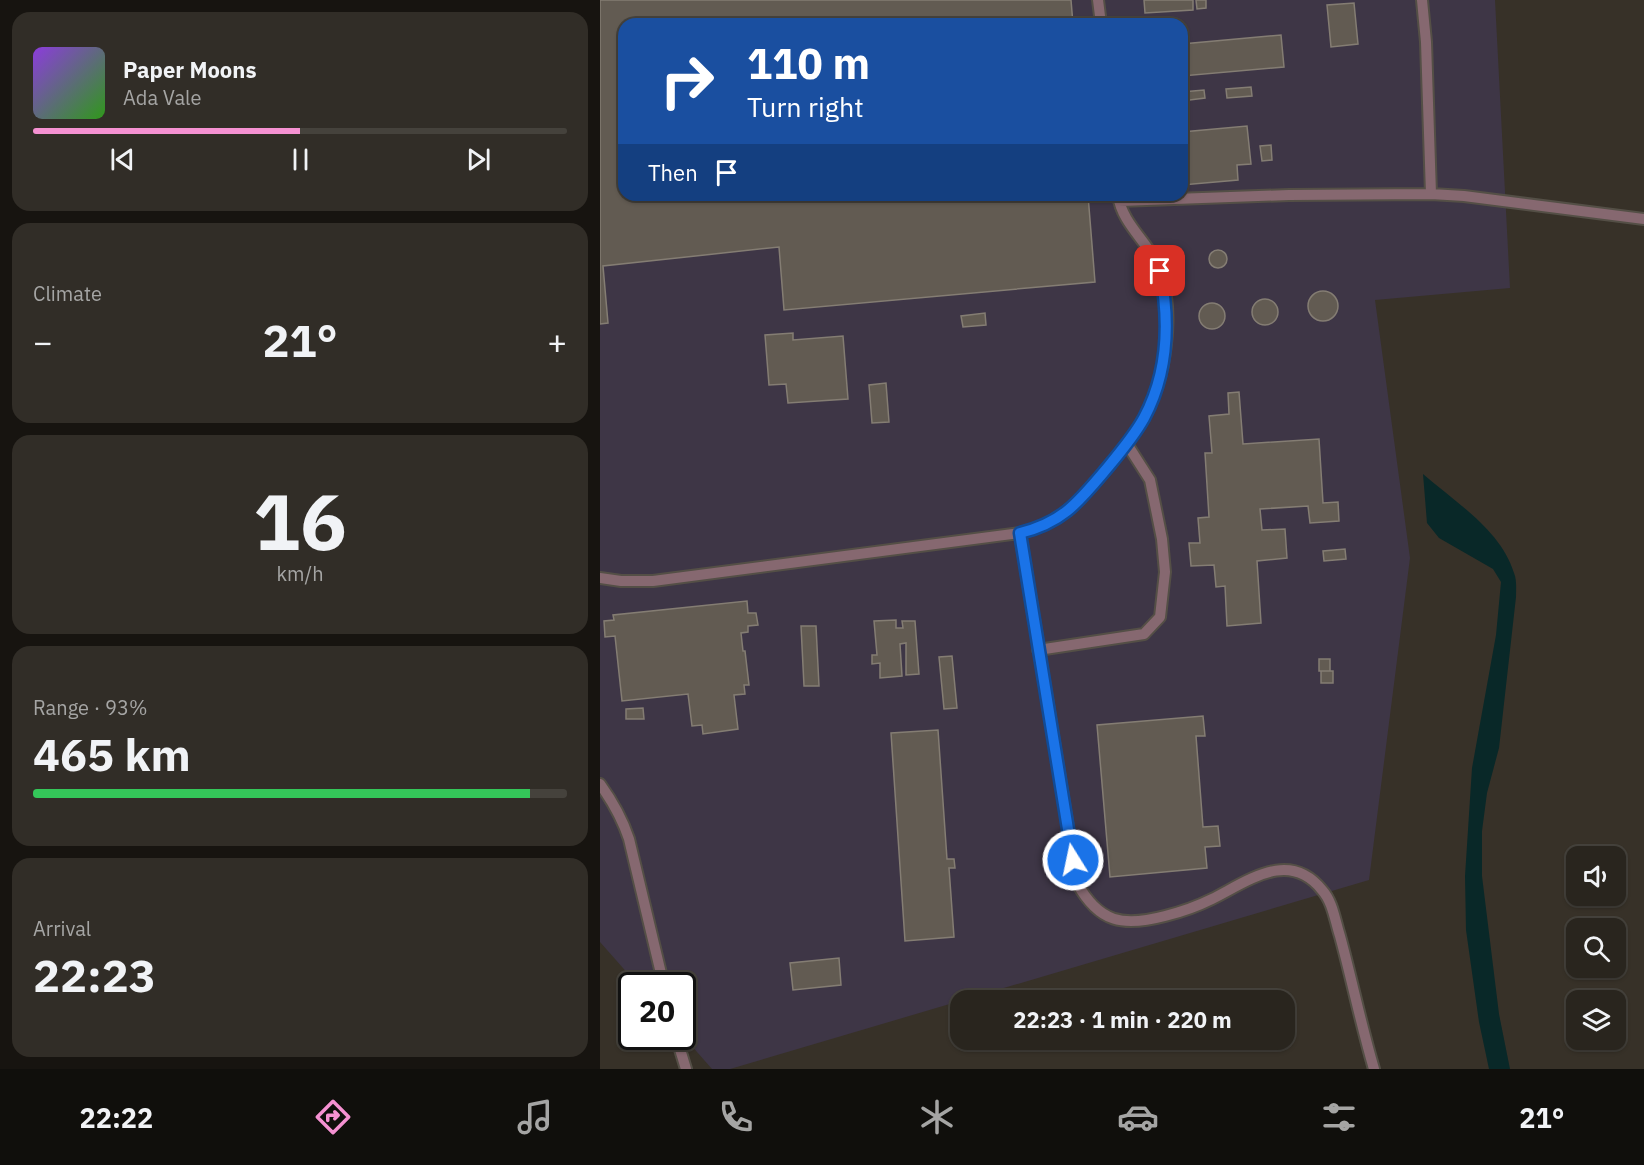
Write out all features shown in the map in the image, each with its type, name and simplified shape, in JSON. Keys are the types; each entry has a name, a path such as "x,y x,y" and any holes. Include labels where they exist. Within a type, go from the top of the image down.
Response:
{"lane":[{"path":"1098,0 1100,18"},
{"path":"1422,0 1426,42 1431,194"},
{"path":"1188,197 1431,194 1464,196 1644,219"},
{"path":"600,578 621,581 653,581 1020,533 1039,528 1059,518 1077,504 1127,444 1144,417 1156,388 1164,358 1167,327 1165,296 1160,271 1151,250 1125,216 1120,201"},
{"path":"1038,650 1144,634 1160,617 1165,572 1162,539 1150,480 1127,444"},
{"path":"1020,533 1077,883 1085,898 1110,918 1141,922 1173,914 1211,899 1243,881 1287,869 1301,872 1311,878 1330,901 1374,1069"},
{"path":"600,784 612,799 629,839 661,972"},
{"path":"680,1050 686,1069"}],"shaded area":[{"path":"600,0 1495,0 1510,288 1375,300 1410,558 1369,880 997,990 950,990 950,1004 730,1069 712,1069 695,1050 696,972 627,972 600,942"}],"water":[{"path":"1423,474 1488,530 1508,558 1516,579 1516,597 1499,748 1487,793 1482,831 1482,876 1499,1014 1510,1069 1489,1069 1479,1022 1466,930 1465,876 1472,768 1496,635 1501,582 1493,569 1439,538 1427,523"}],"building":[{"path":"600,0 1071,0 1072,18 618,18 618,201 1088,201 1095,282 784,310 779,247 603,266 608,323 600,324"},
{"path":"1144,0 1193,0 1193,10 1145,13"},
{"path":"1196,0 1206,0 1206,8 1197,9"},
{"path":"1354,3 1358,44 1331,47 1327,5"},
{"path":"1281,35 1284,67 1188,75 1188,43"},
{"path":"1251,87 1252,96 1227,98 1226,89"},
{"path":"1204,90 1205,98 1188,100 1188,91"},
{"path":"1247,126 1251,164 1237,165 1238,180 1188,184 1188,131"},
{"path":"1271,145 1272,160 1262,161 1260,146"},
{"path":"1214,250 1222,250 1227,255 1225,266 1214,268 1209,263 1209,255"},
{"path":"1323,291 1334,295 1338,306 1334,317 1323,321 1312,317 1308,306 1312,295"},
{"path":"1265,299 1274,303 1278,312 1274,321 1265,325 1256,321 1252,312 1256,303"},
{"path":"1212,303 1221,307 1225,316 1221,325 1212,329 1203,325 1199,316 1203,307"},
{"path":"985,313 986,325 963,327 961,316"},
{"path":"793,333 793,340 843,336 848,399 788,403 786,384 769,385 765,335"},
{"path":"886,383 889,422 872,423 869,385"},
{"path":"1239,392 1243,444 1319,439 1323,503 1338,502 1339,521 1310,523 1308,506 1260,509 1262,530 1285,529 1287,558 1257,561 1261,623 1227,626 1225,586 1216,587 1214,565 1191,566 1189,543 1200,543 1198,518 1209,517 1205,453 1212,453 1209,416 1229,414 1228,393"},
{"path":"1345,549 1346,559 1324,561 1323,551"},
{"path":"747,601 748,613 756,613 758,625 748,626 748,632 741,633 749,685 744,685 745,694 734,695 738,729 703,734 702,725 692,726 688,694 622,701 615,636 605,637 604,621 614,620 613,615"},
{"path":"896,620 896,628 903,628 902,621 915,621 919,674 906,675 906,643 900,644 902,676 880,678 880,663 872,664 872,655 877,655 874,621"},
{"path":"801,626 816,626 819,686 804,686"},
{"path":"952,656 957,708 944,709 939,657"},
{"path":"1319,659 1330,659 1330,671 1319,671"},
{"path":"1321,671 1333,671 1333,683 1321,683"},
{"path":"643,708 644,719 626,719 626,709"},
{"path":"1203,716 1205,736 1196,736 1203,827 1218,826 1220,846 1205,847 1207,868 1110,877 1097,725"},
{"path":"938,730 947,859 954,859 955,868 949,868 954,937 905,941 891,733"},
{"path":"839,958 841,985 793,990 790,963"}],"route":[{"path":"1073,860 1020,533 1039,528 1059,518 1077,504 1127,444 1144,417 1156,388 1164,358 1167,327 1165,296 1160,271"}]}
